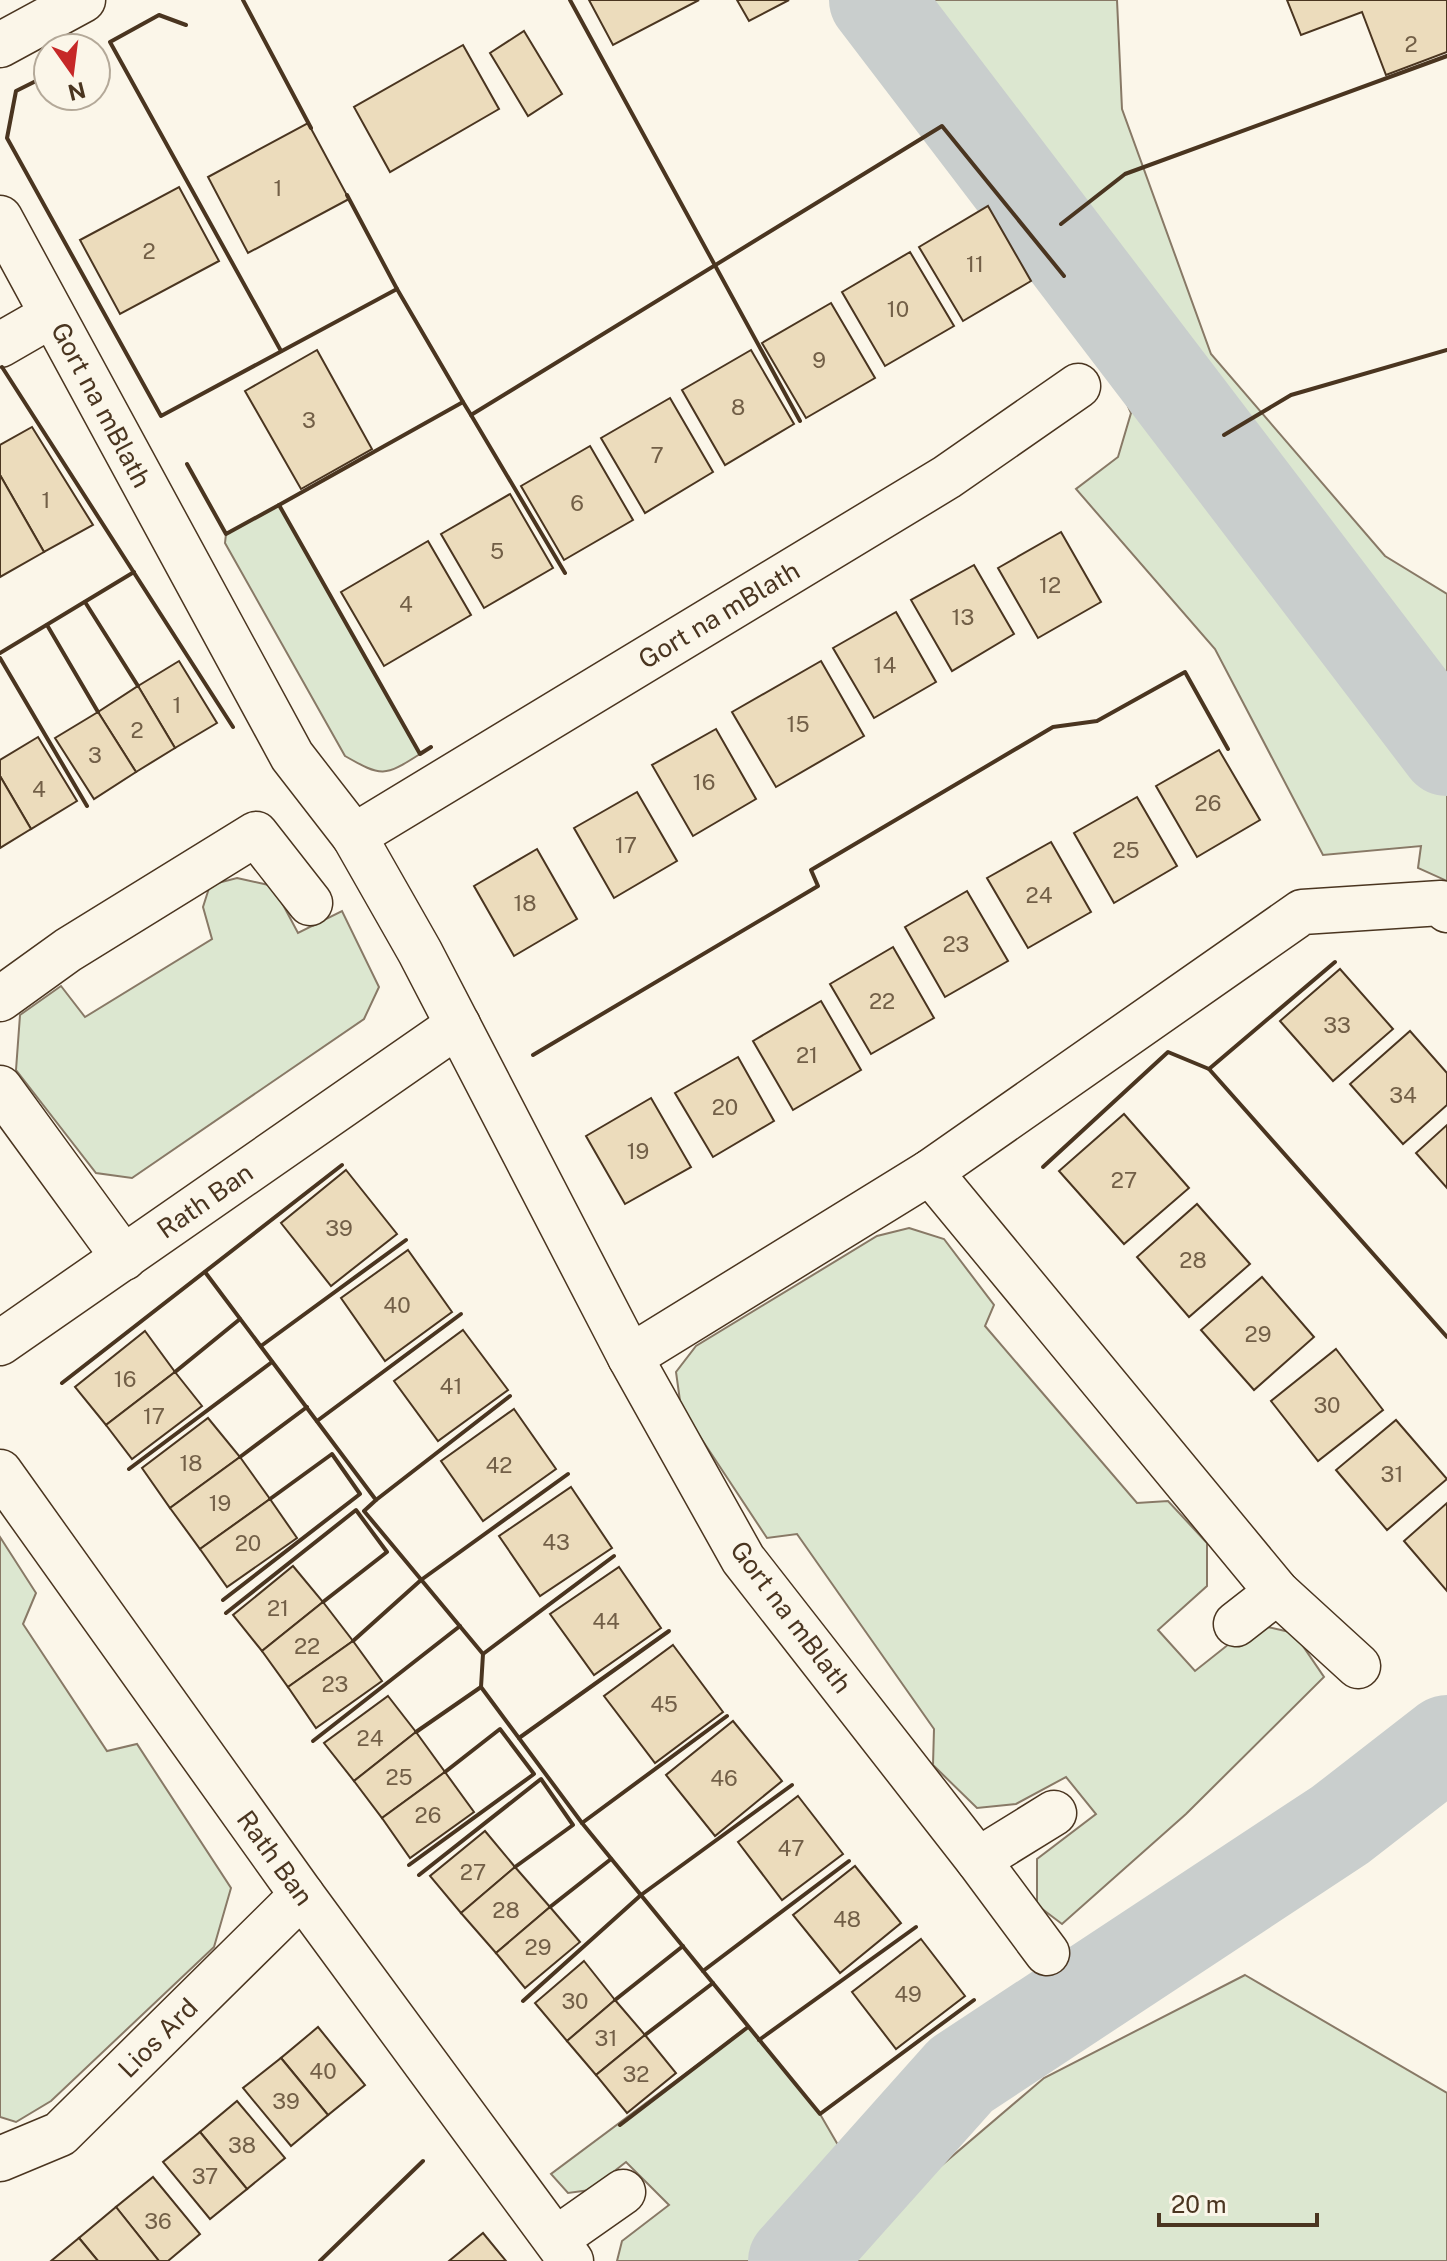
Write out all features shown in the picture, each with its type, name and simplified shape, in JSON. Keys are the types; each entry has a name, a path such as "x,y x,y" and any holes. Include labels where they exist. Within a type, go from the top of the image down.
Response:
{"street":[{"path":"0,45 83,0"},
{"name":"Gort na mBlath","path":"0,218 292,756 354,836 458,1025 630,1357 743,1559 1047,1953"},
{"path":"0,345 52,315"},
{"name":"Gort na mBlath","path":"354,836 947,477 1078,386"},
{"path":"0,999 68,950 256,834 310,903"},
{"path":"630,1357 930,1172 1302,912 1441,903 1447,910"},
{"name":"Rath Ban","path":"124,1258 458,1025"},
{"path":"0,1088 124,1258 0,1343"},
{"path":"930,1172 1277,1592 1358,1666"},
{"name":"Rath Ban","path":"0,1472 302,1895 563,2250 623,2192"},
{"path":"1236,1624 1277,1592"},
{"path":"978,1860 1054,1813"},
{"name":"Lios Ard","path":"0,2159 60,2134 302,1895"}],"green space":[{"path":"840,0 1117,0 1122,109 1211,354 1385,556 1447,594 1447,748 1259,518 1447,756 1447,881 1418,868 1421,846 1323,855 1215,649 1076,489 1118,457 1131,413 1107,359 1075,329 1089,306"},
{"path":"279,505 420,754 398,767 375,771 345,756 225,543 226,534"},
{"path":"237,878 273,886 298,933 342,911 379,987 364,1019 132,1178 96,1173 16,1070 20,1015 61,986 85,1017 212,939 203,907 210,885"},
{"path":"909,1228 944,1239 994,1305 985,1326 1137,1503 1168,1501 1207,1543 1207,1586 1158,1630 1195,1671 1239,1636 1263,1626 1294,1633 1324,1677 1186,1814 1062,1924 1037,1905 1037,1859 1096,1814 1066,1777 1016,1804 977,1808 933,1765 934,1729 797,1534 767,1538 681,1408 676,1372 696,1346 877,1236"},
{"path":"0,1537 36,1593 23,1624 107,1751 137,1744 231,1888 214,1947 51,2101 16,2122 0,2117"},
{"path":"1245,1975 1447,2093 1447,2261 617,2261 622,2241 669,2205 626,2162 590,2190 568,2193 551,2174 748,2027 820,2114 845,2157 795,2198 841,2251 1044,2078"}],"building":[{"path":"589,0 699,0 613,45"},
{"path":"737,0 789,0 749,21"},
{"path":"1287,0 1447,0 1447,52 1386,75 1362,12 1301,35"},
{"path":"524,31 562,94 528,116 490,53"},
{"path":"463,45 499,109 390,172 354,107"},
{"path":"308,123 349,199 248,253 208,177"},
{"path":"179,187 219,261 120,314 80,240"},
{"path":"988,206 1031,281 963,321 919,247"},
{"path":"910,252 954,326 885,366 842,292"},
{"path":"831,303 875,378 806,418 762,343"},
{"path":"317,350 372,449 301,489 245,391"},
{"path":"751,350 794,424 725,465 682,390"},
{"path":"670,398 713,472 645,513 601,438"},
{"path":"32,427 93,525 44,552 0,475 0,445"},
{"path":"590,446 633,520 564,560 521,486"},
{"path":"0,475 44,552 0,577"},
{"path":"510,494 553,568 484,608 441,534"},
{"path":"1061,532 1101,602 1038,638 998,568"},
{"path":"428,541 471,615 384,666 341,592"},
{"path":"974,565 1014,634 952,671 911,600"},
{"path":"896,612 936,682 874,718 833,648"},
{"path":"179,661 217,723 175,748 138,686"},
{"path":"821,661 864,736 776,787 732,712"},
{"path":"138,686 175,748 136,772 98,712"},
{"path":"98,712 136,772 94,799 55,738"},
{"path":"716,729 756,799 693,836 652,765"},
{"path":"38,737 77,801 31,829 0,776 0,760"},
{"path":"1219,750 1260,820 1197,857 1156,786"},
{"path":"0,776 31,829 0,848"},
{"path":"637,792 677,861 614,898 574,828"},
{"path":"1137,797 1177,866 1114,903 1074,833"},
{"path":"1051,842 1091,912 1028,948 987,878"},
{"path":"537,849 577,919 514,956 474,886"},
{"path":"967,891 1008,961 945,997 905,927"},
{"path":"893,947 934,1018 871,1054 830,984"},
{"path":"1340,969 1393,1029 1333,1081 1280,1021"},
{"path":"821,1001 861,1070 793,1110 753,1041"},
{"path":"1410,1031 1447,1073 1447,1105 1403,1144 1350,1084"},
{"path":"738,1057 774,1121 713,1157 675,1093"},
{"path":"651,1098 691,1167 625,1204 586,1136"},
{"path":"1124,1114 1189,1188 1124,1244 1059,1171"},
{"path":"1447,1125 1447,1188 1416,1153"},
{"path":"346,1170 397,1234 331,1286 281,1223"},
{"path":"1197,1204 1250,1264 1189,1317 1137,1257"},
{"path":"408,1250 452,1312 385,1361 341,1298"},
{"path":"1262,1277 1314,1337 1254,1390 1201,1330"},
{"path":"463,1330 508,1390 438,1441 394,1381"},
{"path":"145,1331 175,1372 106,1425 75,1387"},
{"path":"1336,1349 1383,1410 1318,1461 1271,1401"},
{"path":"175,1372 202,1406 132,1459 106,1425"},
{"path":"514,1409 556,1469 483,1521 441,1461"},
{"path":"208,1418 240,1457 170,1508 142,1468"},
{"path":"1396,1420 1447,1479 1387,1530 1336,1470"},
{"path":"240,1457 270,1499 200,1549 170,1508"},
{"path":"571,1487 612,1548 540,1596 499,1536"},
{"path":"270,1499 297,1538 227,1587 200,1549"},
{"path":"1447,1503 1447,1591 1404,1541"},
{"path":"293,1566 323,1602 262,1651 233,1615"},
{"path":"619,1567 661,1628 594,1675 550,1614"},
{"path":"323,1602 353,1641 288,1687 262,1651"},
{"path":"353,1641 382,1681 316,1728 288,1687"},
{"path":"673,1645 723,1712 655,1763 604,1696"},
{"path":"388,1696 416,1732 354,1781 324,1743"},
{"path":"733,1721 782,1781 715,1836 666,1775"},
{"path":"416,1732 445,1772 382,1818 354,1781"},
{"path":"445,1772 474,1812 410,1858 382,1818"},
{"path":"798,1796 843,1854 782,1900 738,1842"},
{"path":"485,1831 515,1867 461,1913 430,1876"},
{"path":"855,1866 901,1923 840,1973 793,1915"},
{"path":"515,1867 550,1907 496,1953 461,1913"},
{"path":"550,1907 580,1942 525,1988 496,1953"},
{"path":"921,1939 965,1996 896,2049 852,1992"},
{"path":"584,1961 615,2000 567,2041 535,2003"},
{"path":"615,2000 645,2035 596,2075 567,2041"},
{"path":"318,2027 365,2085 328,2115 281,2058"},
{"path":"645,2035 676,2073 627,2113 596,2075"},
{"path":"281,2058 328,2115 291,2146 243,2088"},
{"path":"237,2101 285,2158 247,2189 200,2132"},
{"path":"200,2132 247,2189 210,2219 163,2162"},
{"path":"153,2177 200,2234 168,2261 159,2261 116,2207"},
{"path":"116,2207 159,2261 98,2261 79,2238"},
{"path":"483,2233 506,2261 449,2261"},
{"path":"79,2238 98,2261 51,2261"}],"waterway":[{"path":"876,0 1447,749"},
{"path":"795,2261 961,2075 1340,1825 1447,1742"}],"wall":[{"path":"243,0 311,128"},
{"path":"570,0 800,421"},
{"path":"186,25 159,15 110,42 281,351"},
{"path":"1061,224 1125,174 1447,56"},
{"path":"32,83 16,91 7,138 161,416 397,289 347,195"},
{"path":"279,505 463,402 471,415 942,126 1064,276"},
{"path":"397,289 463,402"},
{"path":"1224,435 1291,395 1447,350"},
{"path":"2,367 233,727"},
{"path":"471,415 565,573"},
{"path":"187,464 226,534 279,505 420,754 431,747"},
{"path":"0,653 134,572"},
{"path":"85,602 138,686"},
{"path":"47,625 98,712"},
{"path":"0,658 87,806"},
{"path":"533,1055 818,886 811,870 1053,727 1097,721 1185,672 1228,749"},
{"path":"1335,962 1209,1069 1447,1337"},
{"path":"1043,1167 1168,1052 1209,1069"},
{"path":"62,1383 342,1165"},
{"path":"261,1346 406,1240"},
{"path":"205,1272 376,1500 364,1511 483,1654 481,1687 582,1823 820,2114 974,2000"},
{"path":"317,1421 461,1314"},
{"path":"175,1372 240,1319"},
{"path":"129,1469 272,1362"},
{"path":"376,1500 510,1396"},
{"path":"240,1457 307,1407"},
{"path":"223,1600 360,1494 332,1454 270,1499"},
{"path":"353,1641 421,1580 568,1474"},
{"path":"226,1613 356,1510 387,1552 323,1602"},
{"path":"483,1654 614,1556"},
{"path":"313,1741 460,1626"},
{"path":"519,1738 669,1631"},
{"path":"416,1732 481,1687"},
{"path":"582,1823 727,1716"},
{"path":"409,1865 534,1774 500,1729 445,1772"},
{"path":"419,1875 541,1779 573,1825 515,1867"},
{"path":"523,2001 641,1895 792,1785"},
{"path":"550,1907 611,1859"},
{"path":"703,1971 849,1861"},
{"path":"759,2040 916,1927"},
{"path":"615,2000 683,1946"},
{"path":"645,2035 713,1983"},
{"path":"620,2125 748,2027"},
{"path":"320,2261 423,2161"}]}
